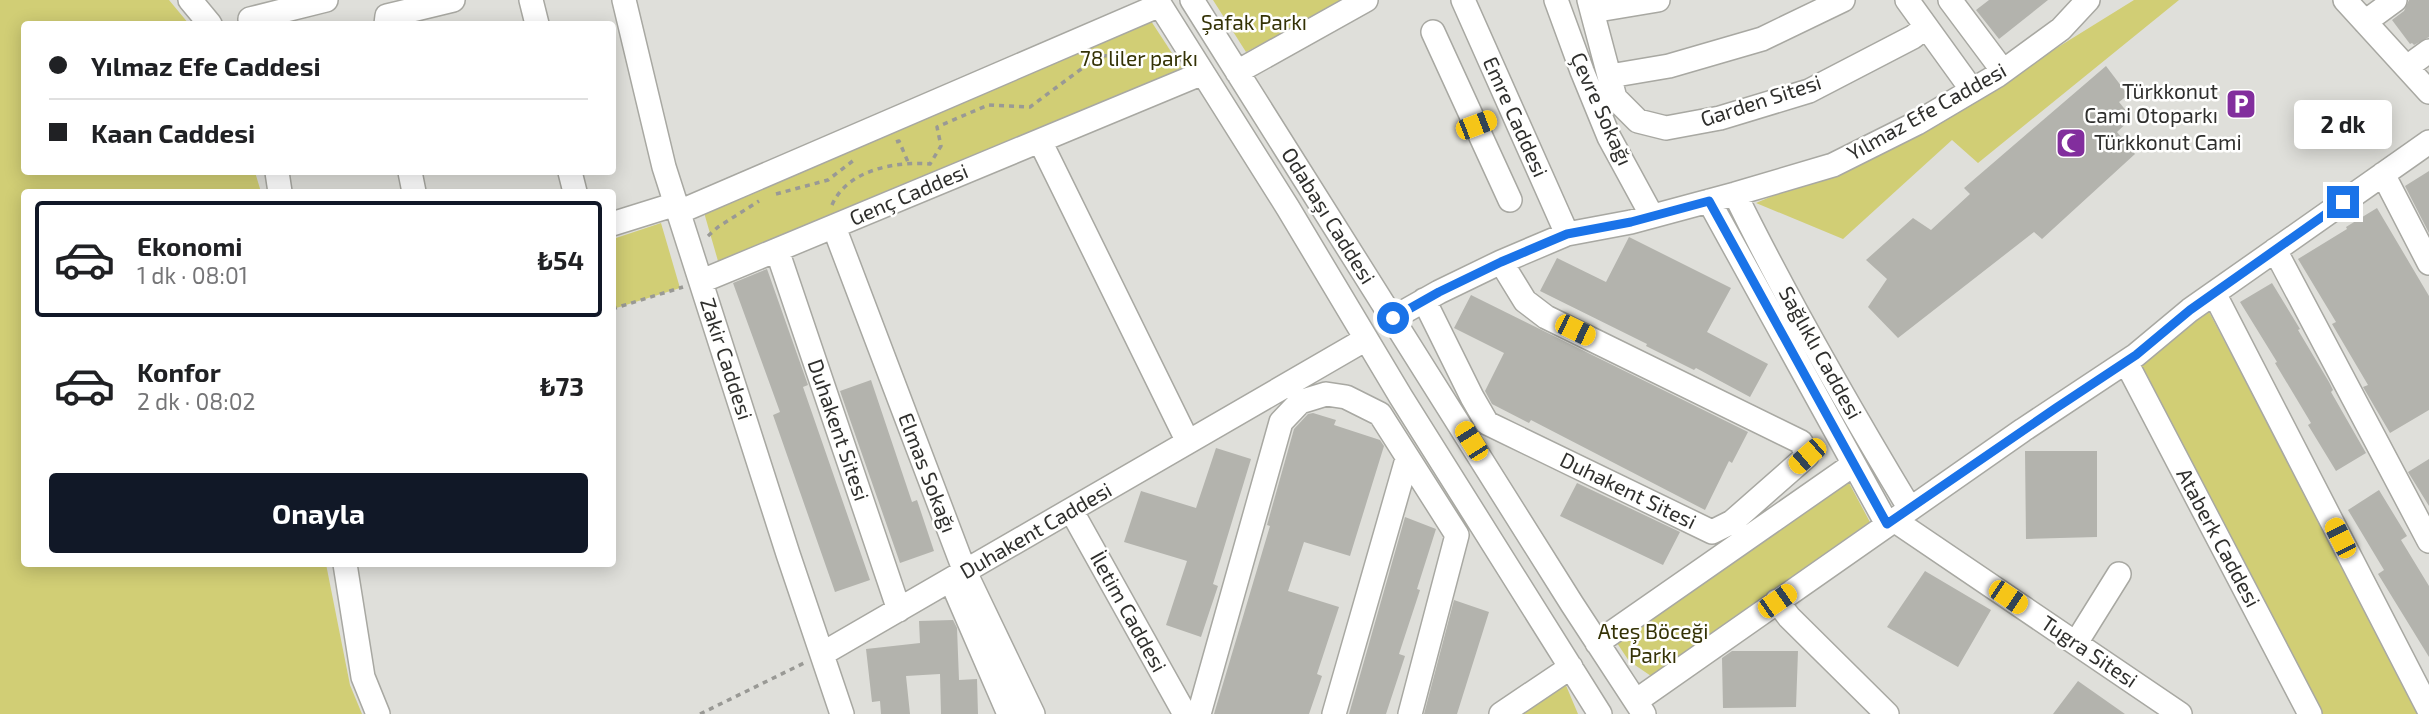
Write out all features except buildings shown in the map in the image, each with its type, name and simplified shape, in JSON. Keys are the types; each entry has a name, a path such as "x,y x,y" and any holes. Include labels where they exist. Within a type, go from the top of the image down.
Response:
{"street":[{"path":"190,0 207,21"},
{"path":"249,14 326,0"},
{"path":"386,21 387,16 453,0"},
{"path":"531,0 536,21"},
{"name":"Zakir Caddesi","path":"624,0 664,167 842,714"},
{"name":"Odabaşı Caddesi","path":"1192,0 1640,708"},
{"path":"1237,72 1366,0"},
{"name":"Çevre Sokağı","path":"1556,0 1581,71 1609,137 1652,216"},
{"name":"Garden Sitesi","path":"1658,0 1591,6 1615,98 1638,121 1665,128 1720,118 1808,91 1913,37 1926,27"},
{"path":"1610,76 1669,66 1762,38 1843,0"},
{"path":"1907,0 1972,90"},
{"name":"Yılmaz Efe Caddesi","path":"1393,318 1501,262 1567,234 1652,216 1833,165 1917,123 2003,71 2061,29 2088,0"},
{"path":"2346,0 2429,92"},
{"path":"2365,22 2395,0"},
{"name":"Emre Caddesi","path":"1467,1 1567,234"},
{"path":"616,223 678,208 1159,2"},
{"name":"Odabaşı Caddesi","path":"1159,2 1600,714"},
{"path":"1960,3 2003,71"},
{"path":"1433,32 1510,200"},
{"path":"2407,67 2429,51"},
{"name":"Genç Caddesi","path":"702,281 1203,73"},
{"path":"1476,125 1513,112"},
{"path":"1040,141 1188,442"},
{"path":"1640,708 1777,601 2126,362 2214,293 2429,142"},
{"path":"2384,174 2429,263"},
{"name":"Sağlıklı Caddesi","path":"1735,194 1801,321 1860,425 1897,518"},
{"name":"Sağlıklı Caddesi","path":"1709,201 1854,464 1897,518"},
{"name":"Elmas Sokağı","path":"827,229 958,576 1032,714"},
{"name":"Duhakent Sitesi","path":"777,250 899,610"},
{"path":"2274,250 2429,541"},
{"name":"Duhakent Sitesi","path":"1424,300 1487,422 1712,532 1732,522 1807,456 1801,442 1546,317 1525,302 1501,262"},
{"path":"2214,293 2429,710"},
{"name":"Duhakent Caddesi","path":"822,654 1366,339"},
{"name":"Ataberk Caddesi","path":"2126,362 2310,714"},
{"path":"1199,714 1281,422 1300,402 1326,394 1346,397 1380,414 1457,535 1410,714"},
{"path":"1334,714 1407,459"},
{"path":"1597,643 1854,464"},
{"name":"İletim Caddesi","path":"1071,510 1185,714"},
{"name":"Tugra Sitesi","path":"1897,518 2180,714"},
{"path":"345,567 363,677 378,714"},
{"path":"2076,643 2119,574"},
{"path":"958,576 1009,714"},
{"path":"1777,601 1789,617 1887,714"},
{"path":"1501,714 1571,667"}],"path":[{"path":"827,229 837,194 866,172 908,162 930,164 941,146 937,127 988,105 1030,107 1100,55 1122,58"},
{"path":"887,145 898,141 908,162"},
{"path":"775,195 828,180 863,154"},
{"path":"691,251 718,227 763,199"},
{"path":"616,308 702,281"},
{"path":"700,714 822,654"}],"green space":[{"path":"0,0 169,0 186,21 21,21 21,175 256,175 260,189 21,189 21,567 327,567 350,685 362,714 0,714"},
{"name":"Şafak Parkı","path":"1213,0 1346,0 1246,52"},
{"path":"2134,0 2179,0 1978,163 1952,140 1843,239 1756,203 1918,134"},
{"name":"78 liler parkı","path":"1151,21 1185,73 718,261 703,209"},
{"path":"661,223 680,288 616,308 616,238"},
{"path":"2208,310 2422,714 2313,714 2138,367"},
{"name":"Ateş Böceği Parkı","path":"1848,481 1871,524 1651,676 1629,661 1615,640"},
{"path":"1565,683 1578,714 1520,714"}],"place":[{"name":"Türkkonut Cami Otoparkı","path":"2241,104"},
{"name":"Türkkonut Cami","path":"2071,143"}],"route":[{"path":"1393,318 1501,262 1567,234 1631,222 1709,201 1887,524 2136,355 2190,310 2343,202"}]}
